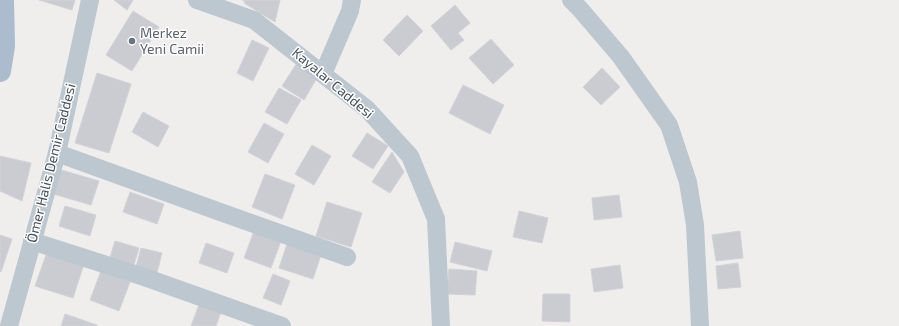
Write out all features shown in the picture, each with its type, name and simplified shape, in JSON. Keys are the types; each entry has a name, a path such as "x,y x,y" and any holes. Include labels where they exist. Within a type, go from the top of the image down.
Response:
{"main road":[{"path":"0,71 4,46 3,0"}],"street":[{"name":"Ömer Halis Demir Caddesi","path":"9,326 57,153 90,0"},
{"name":"Kayalar Caddesi","path":"197,0 254,20 367,109 410,156 436,219 441,326"},
{"path":"323,74 350,11 352,0"},
{"path":"571,0 621,57 669,125 688,182 694,218 700,326"},
{"path":"57,153 347,257"},
{"path":"32,241 147,278 282,326"}],"building":[{"path":"39,0 75,0 72,10"},
{"path":"114,0 133,0 127,10"},
{"path":"242,0 280,0 275,22 244,3 245,1"},
{"path":"455,5 470,23 458,33 464,40 451,50 431,26"},
{"name":"Merkez Yeni Camii","path":"133,11 159,27 132,71 106,55"},
{"path":"407,15 423,31 399,56 383,40"},
{"path":"491,39 514,65 493,84 469,58"},
{"path":"252,40 269,48 253,81 237,73"},
{"path":"297,63 318,76 304,100 282,86"},
{"path":"602,68 620,87 601,105 583,87"},
{"path":"97,73 131,84 109,153 75,143"},
{"path":"463,85 504,105 490,134 449,113"},
{"path":"279,88 301,100 287,124 265,112"},
{"path":"143,112 169,126 158,147 132,132"},
{"path":"264,123 284,134 268,163 248,152"},
{"path":"367,133 388,146 373,169 352,156"},
{"path":"312,145 331,156 314,185 295,174"},
{"path":"392,152 404,172 390,193 372,182"},
{"path":"0,156 31,163 22,201 0,191"},
{"path":"58,169 99,181 91,205 50,193"},
{"path":"265,174 295,185 282,219 252,207"},
{"path":"130,192 164,204 157,224 123,212"},
{"path":"619,195 622,217 594,220 592,198"},
{"path":"327,202 362,213 351,247 316,236"},
{"path":"65,206 96,215 90,236 59,226"},
{"path":"519,211 548,218 542,243 513,237"},
{"path":"254,231 281,241 271,268 244,258"},
{"path":"740,231 743,258 716,261 712,235"},
{"path":"0,235 12,239 1,272 0,271"},
{"path":"115,241 139,248 133,268 109,261"},
{"path":"455,242 492,251 487,271 450,262"},
{"path":"206,243 234,253 227,273 199,263"},
{"path":"287,244 321,255 313,279 279,268"},
{"path":"141,248 162,253 157,273 136,267"},
{"path":"47,252 84,264 73,298 35,286"},
{"path":"738,263 741,287 718,289 716,266"},
{"path":"620,265 623,288 594,292 591,269"},
{"path":"449,269 477,271 475,295 447,294"},
{"path":"101,271 130,282 119,311 90,300"},
{"path":"273,274 290,281 281,305 263,298"},
{"path":"543,294 570,294 570,322 542,321"},
{"path":"200,302 222,309 216,326 191,326"},
{"path":"65,314 97,325 97,326 61,326"}],"place":[{"name":"Merkez Yeni Camii","path":"132,41"}]}
